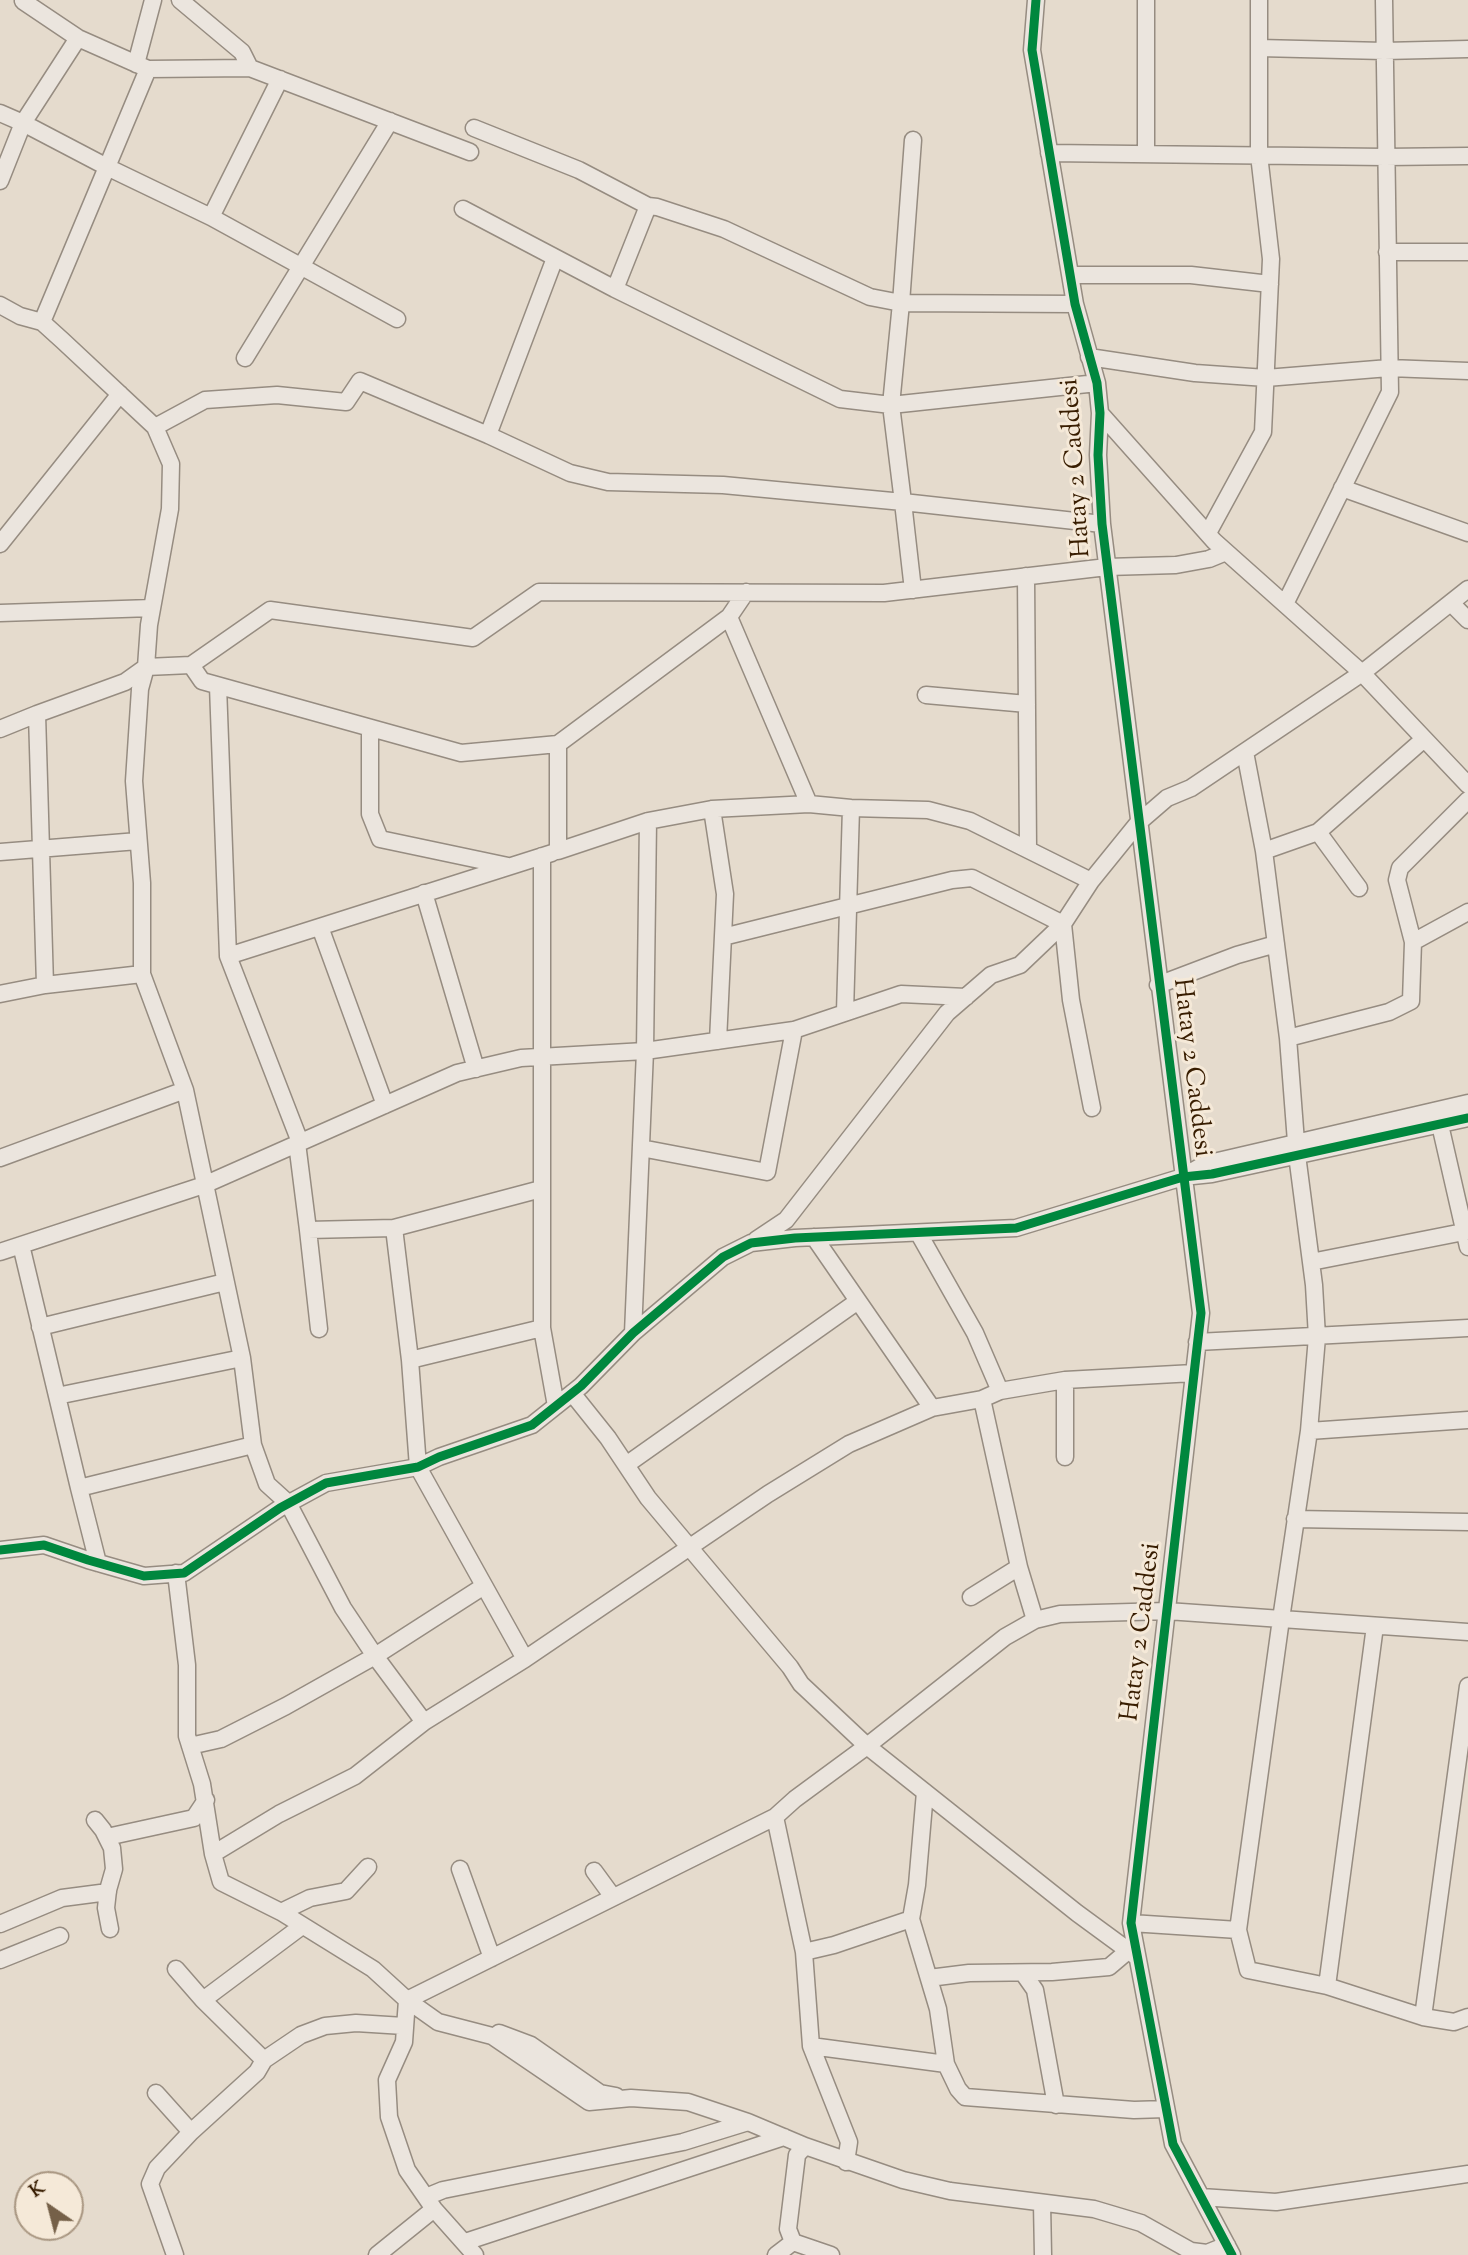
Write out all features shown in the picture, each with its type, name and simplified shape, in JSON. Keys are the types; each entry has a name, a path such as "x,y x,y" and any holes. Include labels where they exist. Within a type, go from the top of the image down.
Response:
{"street":[{"path":"42,322 107,167 142,67 153,0"},
{"path":"180,0 242,52 250,68"},
{"name":"Hatay 2 Caddesi","path":"1036,0 1031,50 1075,304 1097,383 1102,524 1201,1313 1131,1923 1131,1953 1173,2144 1229,2250"},
{"path":"1146,0 1146,154"},
{"path":"1208,533 1263,432 1271,259 1259,155 1259,0"},
{"path":"1285,604 1390,392 1384,0"},
{"path":"23,1 78,38 142,67 250,68 470,152"},
{"path":"0,181 23,123 78,38"},
{"path":"1259,48 1384,51 1468,49"},
{"path":"211,217 280,79"},
{"path":"0,113 211,217 397,319"},
{"path":"245,358 390,121"},
{"path":"474,128 579,170 648,206 724,229 870,297 901,303 1075,304"},
{"path":"913,140 891,405 913,590"},
{"path":"1049,152 1468,156"},
{"path":"615,289 648,206"},
{"path":"463,209 615,289 840,399 891,405 1097,383"},
{"path":"1387,252 1468,252"},
{"path":"488,435 555,258"},
{"path":"1070,275 1191,275 1270,284"},
{"path":"0,305 20,316 42,322 120,394 155,427 171,464 171,498 149,625 146,667 140,689 134,781 142,883 142,974 184,1090 242,1358 253,1445 267,1484 288,1503 344,1608 375,1656 424,1722"},
{"path":"1089,357 1195,373 1266,378 1389,368 1468,371"},
{"path":"155,427 205,400 277,395 346,401 360,381 570,473 608,482 723,485 1102,524"},
{"path":"0,544 120,394"},
{"path":"1100,413 1226,552 1362,673 1468,785"},
{"path":"1342,488 1468,533"},
{"path":"0,729 125,682 146,667 191,665 270,610 473,639 539,592 884,593 1107,567 1176,565 1209,559 1226,552"},
{"path":"1026,576 1028,848"},
{"path":"0,1550 44,1545 144,1576 184,1573 288,1503 327,1483 418,1467 439,1457 532,1426 572,1393 633,1333 723,1257 751,1243 786,1220 947,1013 991,975 1020,965 1062,924 1091,881 1138,823 1167,798 1191,788 1362,673 1468,589"},
{"path":"191,665 202,681 461,753 558,744 729,617 746,592"},
{"path":"1451,603 1468,620"},
{"path":"0,612 152,608"},
{"path":"729,617 809,804"},
{"path":"218,686 228,956 298,1142 319,1329"},
{"path":"926,695 1027,704"},
{"path":"37,714 46,985"},
{"path":"370,729 370,814 380,839 509,866"},
{"path":"1264,851 1318,832 1424,739"},
{"path":"556,1406 542,1328 541,1189 542,1057 550,854 558,744"},
{"path":"1245,751 1264,851 1288,1038 1317,1337 1310,1431 1295,1519 1238,1930 1248,1970 1327,1986 1423,2017 1454,2022 1468,2017"},
{"path":"1288,1038 1389,1012 1411,1001 1413,942 1398,880 1400,868 1468,800"},
{"path":"228,956 648,821 712,809 809,804 928,810 970,821 1091,881"},
{"path":"845,1012 851,808"},
{"path":"712,809 725,894 718,1041"},
{"path":"633,1333 645,1051 648,821"},
{"path":"1318,832 1359,888"},
{"path":"0,852 138,841"},
{"path":"723,937 952,880 972,878 1062,924"},
{"path":"832,885 849,885"},
{"path":"424,893 476,1069"},
{"path":"1413,942 1468,912"},
{"path":"1062,924 1070,1000 1092,1108"},
{"path":"320,927 385,1105"},
{"path":"1158,985 1237,955 1276,944"},
{"path":"0,994 46,985 142,974"},
{"path":"1,1246 21,1245 204,1185 457,1073 521,1058 645,1051 794,1030 901,994 966,997"},
{"path":"641,1148 767,1172 794,1030"},
{"path":"0,1158 184,1090"},
{"path":"751,1243 814,1237 1016,1228 1183,1177 1205,1164 1297,1149 1438,1117 1468,1103"},
{"path":"1438,1117 1468,1118"},
{"path":"1311,1262 1467,1237 1438,1117"},
{"path":"308,1230 394,1228 541,1189"},
{"path":"394,1228 410,1360 418,1467 525,1659"},
{"path":"919,1234 975,1333 1000,1391"},
{"path":"814,1237 932,1408"},
{"path":"21,1245 98,1563"},
{"path":"40,1327 225,1282"},
{"path":"626,1465 858,1301"},
{"path":"410,1360 542,1328"},
{"path":"1198,1342 1468,1328"},
{"path":"57,1396 242,1358"},
{"path":"213,1854 279,1814 355,1776 424,1722 525,1659 768,1494 849,1444 932,1408 982,1399 1000,1391 1065,1380 1194,1373"},
{"path":"1065,1380 1065,1457"},
{"path":"572,1393 608,1438 648,1498 790,1667 801,1684 867,1746 1131,1953"},
{"path":"982,1399 1019,1567 1035,1620"},
{"path":"1310,1431 1468,1420"},
{"path":"79,1488 253,1445"},
{"path":"1295,1519 1468,1522"},
{"path":"971,1597 1019,1567"},
{"path":"176,1573 187,1665 187,1736 206,1800 213,1854 221,1882 281,1912 373,1969 407,2000 438,2022 492,2036 589,2102 631,2098 688,2102 748,2122 846,2162 903,2180 950,2191 1094,2209 1141,2223 1191,2251 1207,2253 1229,2250"},
{"path":"190,1746 221,1739 286,1706 375,1656 484,1586"},
{"path":"407,2000 775,1816 1005,1637 1035,1620 1060,1614 1167,1611 1468,1632"},
{"path":"1327,1986 1375,1626"},
{"path":"1423,2017 1468,1686"},
{"path":"925,1792 917,1885 911,1919 942,2027 946,2064 958,2089 964,2096 1056,2105 1134,2110 1166,2109"},
{"path":"107,1837 194,1818 206,1800"},
{"path":"775,1816 804,1952 811,2046 849,2142 846,2162"},
{"path":"95,1820 112,1848 114,1869 106,1908 110,1929"},
{"path":"281,1912 310,1898 346,1891 368,1867"},
{"path":"460,1869 492,1958"},
{"path":"594,1871 612,1898"},
{"path":"0,1924 62,1898 108,1892"},
{"path":"804,1952 834,1945 911,1919"},
{"path":"1131,1923 1238,1930"},
{"path":"203,2000 302,1926"},
{"path":"0,1959 60,1936"},
{"path":"929,1978 969,1973 1023,1973 1109,1967 1122,1956 1131,1953"},
{"path":"176,1969 203,2000 264,2060"},
{"path":"1023,1973 1035,1990 1056,2105"},
{"path":"407,2000 404,2042 387,2080 389,2117 407,2170 430,2203 470,2249 784,2137"},
{"path":"175,2255 150,2183 157,2168 191,2132 257,2072 264,2060 301,2035 325,2026 356,2023 404,2026"},
{"path":"811,2046 946,2064"},
{"path":"156,2093 191,2132"},
{"path":"377,2255 443,2190 682,2142 748,2122"},
{"path":"793,2242 788,2229 797,2155 805,2146"},
{"path":"1201,2197 1276,2202 1468,2174"},
{"path":"1042,2203 1043,2255"},
{"path":"776,2255 793,2242"},
{"path":"793,2242 831,2255"}],"cycle path":[{"path":"1036,0 1032,50 1075,304 1097,383 1102,524 1201,1313 1131,1923 1173,2144 1232,2255"},
{"path":"0,1550 44,1545 144,1576 184,1573 280,1508 326,1483 418,1467 439,1457 532,1425 581,1386 633,1333 723,1257 751,1243 795,1238 1016,1228 1183,1177 1212,1174 1468,1118"}]}
